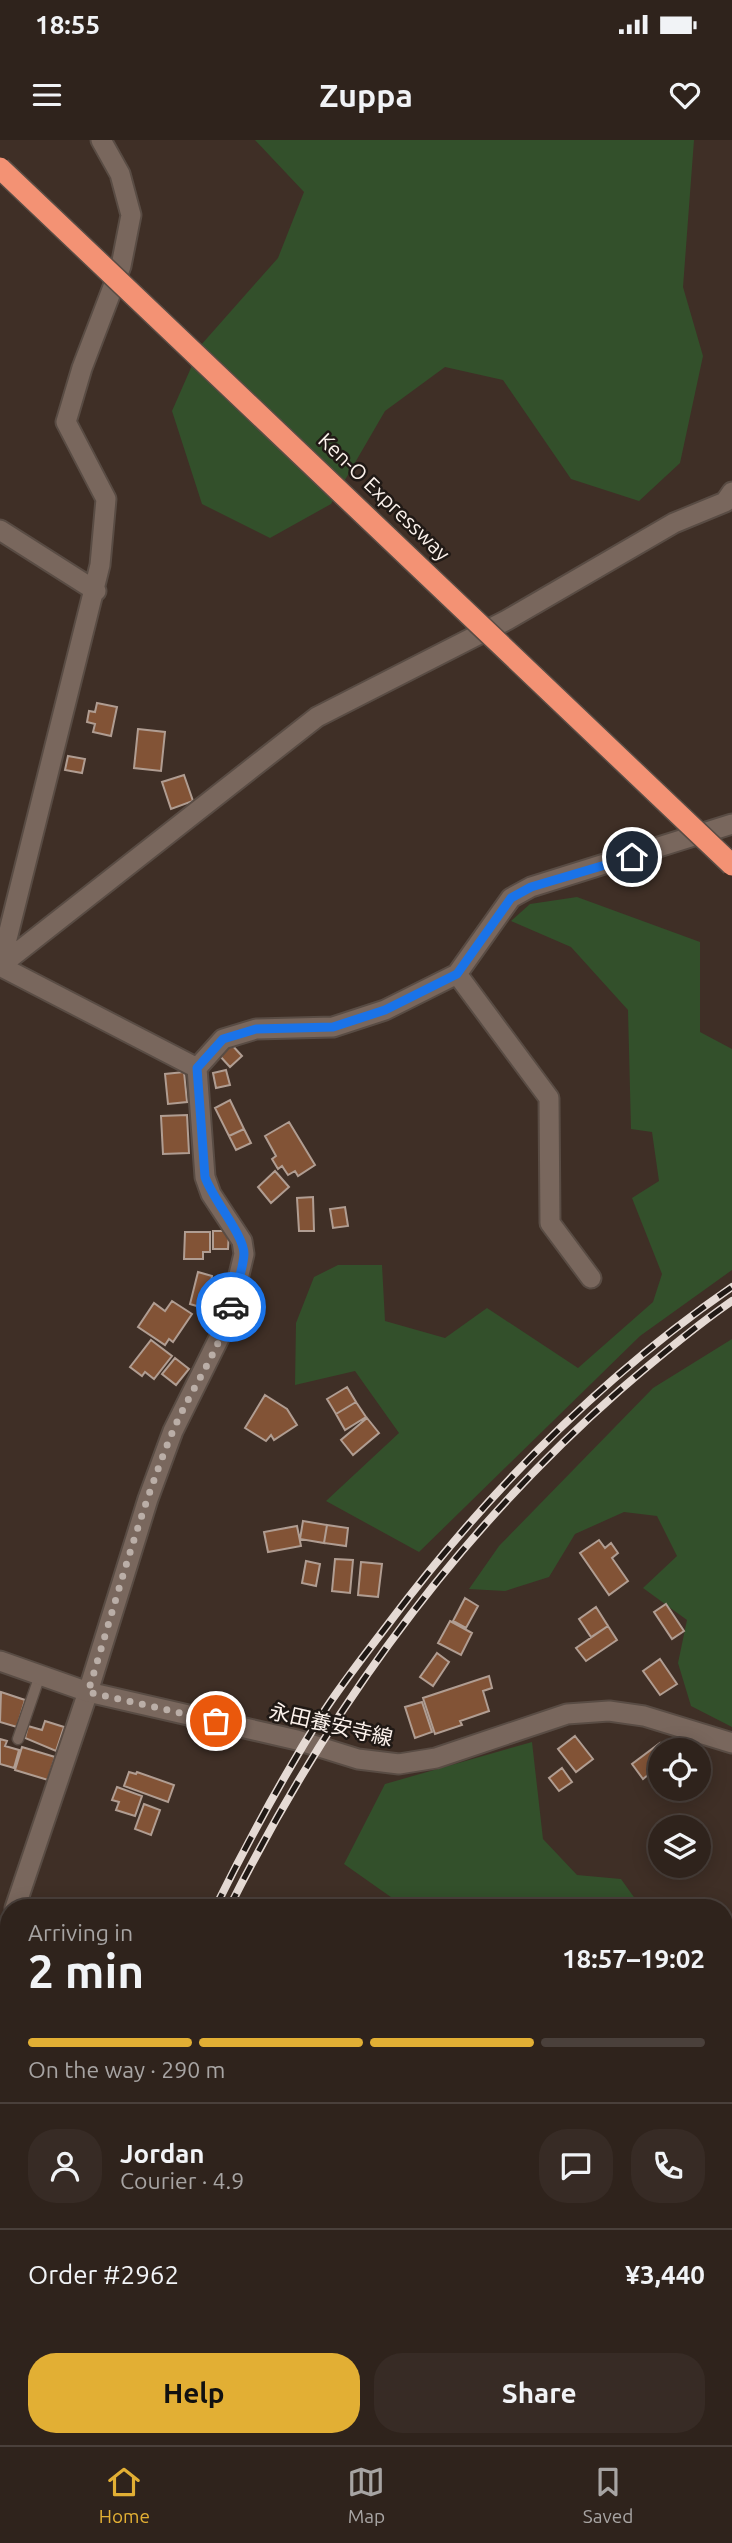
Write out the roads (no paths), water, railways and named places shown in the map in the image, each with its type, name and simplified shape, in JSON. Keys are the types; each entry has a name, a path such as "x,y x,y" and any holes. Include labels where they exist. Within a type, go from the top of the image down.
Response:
{"highway":[{"name":"Ken-O Expressway","path":"0,168 732,865"}],"street":[{"path":"0,966 96,591 106,499 66,422 82,368 121,266 131,215 120,174 102,140"},
{"path":"0,966 317,717 506,620 674,523 725,502 732,492"},
{"path":"0,530 96,591"},
{"path":"18,1899 88,1692 148,1499 173,1432 228,1320 244,1254 242,1241 211,1194 205,1177 197,1068 223,1039 256,1029 333,1027 385,1010 457,974 511,898 531,887 732,824"},
{"path":"0,966 197,1068"},
{"path":"457,974 549,1098 550,1223 591,1278"},
{"name":"永田養安寺線","path":"0,1661 88,1692 297,1740 358,1759 399,1764 436,1758 567,1714 609,1711 644,1716 732,1743"}],"lane":[{"path":"18,1739 40,1675"}],"railway":[{"path":"220,1899 294,1760 323,1713 355,1667 465,1529 505,1484 591,1400 683,1322 732,1287"},
{"path":"234,1899 267,1835 352,1696 399,1630 450,1566 503,1505 560,1446 647,1367 732,1301"}]}
